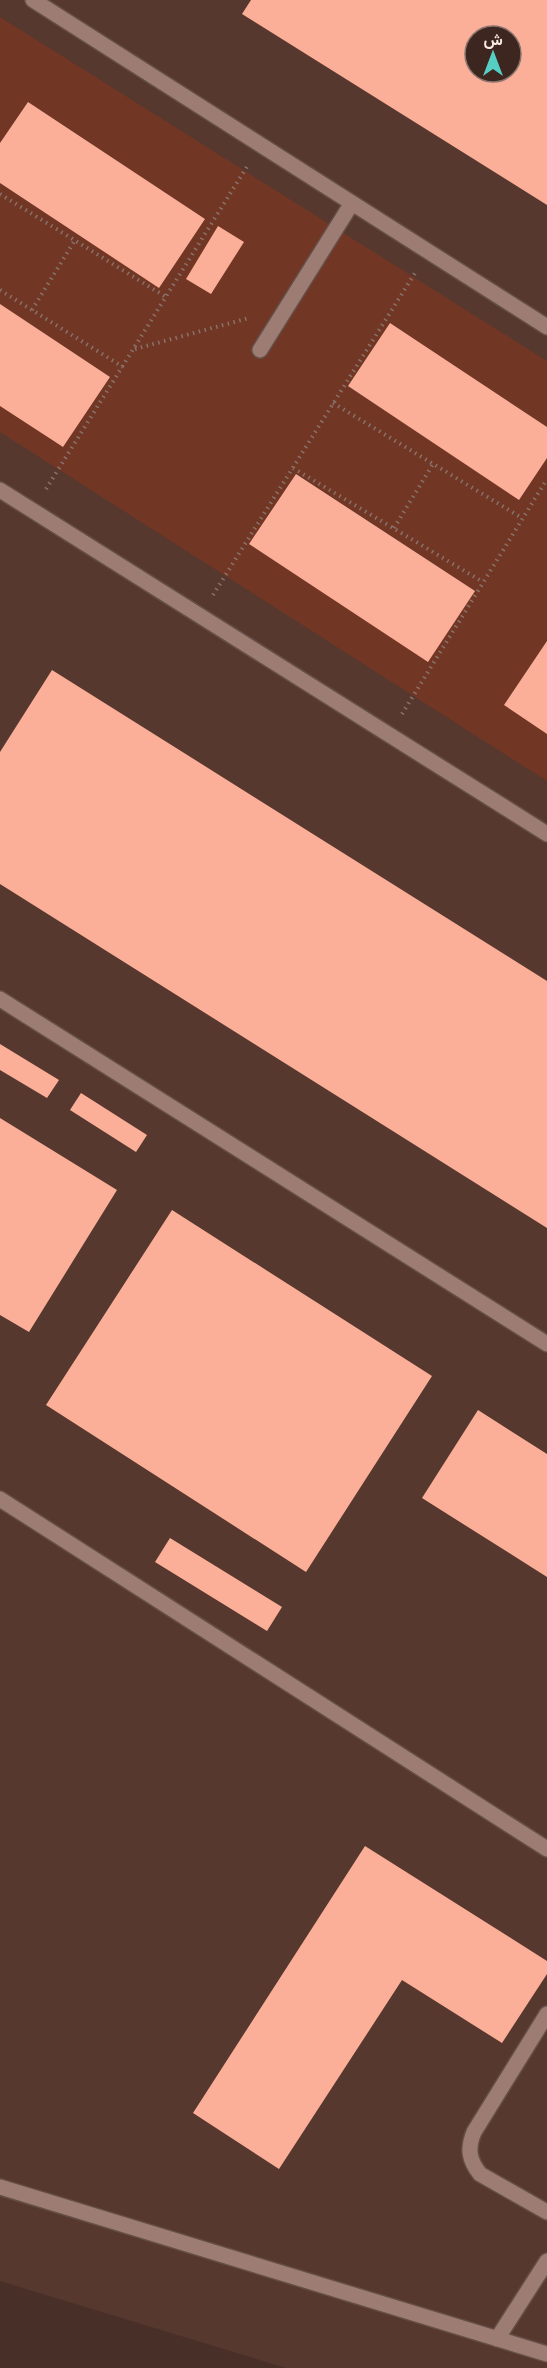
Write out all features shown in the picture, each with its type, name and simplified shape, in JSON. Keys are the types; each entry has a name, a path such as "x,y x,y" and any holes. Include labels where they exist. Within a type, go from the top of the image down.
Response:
{"lane":[{"path":"33,0 547,327"},
{"path":"260,350 352,203"},
{"path":"0,490 547,834"},
{"path":"0,999 547,1344"},
{"path":"0,1499 547,1849"},
{"path":"547,2014 474,2132 469,2154 480,2174 547,2212"},
{"path":"0,2187 547,2354"},
{"path":"497,2339 547,2261"}],"path":[{"path":"33,510 261,145"},
{"path":"0,194 166,297"},
{"path":"32,310 75,240"},
{"path":"200,616 429,251"},
{"path":"0,290 123,367"},
{"path":"134,349 288,308"},
{"path":"333,403 522,519"},
{"path":"394,528 433,464"},
{"path":"293,468 483,582"},
{"path":"389,735 547,479"}],"shaded area":[{"path":"0,0 547,0 547,2368 286,2368 0,2281"},
{"path":"0,17 547,361 547,427 390,323 348,386 519,499 547,458 547,641 504,705 547,734 547,781 0,432 0,406 63,447 110,377 0,304 0,183 159,288 205,219 28,102 0,143","holes":["297,474 475,591 250,544"]}],"building":[{"path":"251,0 547,0 547,205 242,14"},
{"path":"28,102 205,219 159,288 0,183 0,143"},
{"path":"218,226 244,242 211,294 186,279"},
{"path":"0,304 110,377 63,447 0,406"},
{"path":"390,323 547,427 547,458 519,500 348,386"},
{"path":"296,474 475,591 428,662 249,544"},
{"path":"547,641 547,734 504,705"},
{"path":"52,670 547,981 547,1228 0,884 0,752"},
{"path":"0,1044 59,1080 47,1098 0,1070"},
{"path":"81,1093 147,1135 136,1152 70,1110"},
{"path":"0,1118 117,1190 29,1332 0,1315"},
{"path":"172,1210 432,1376 306,1572 46,1405"},
{"path":"478,1410 547,1454 547,1577 422,1498"},
{"path":"170,1538 282,1607 267,1631 155,1562"},
{"path":"365,1846 547,1961 547,1974 502,2043 402,1980 279,2169 193,2113"}]}
